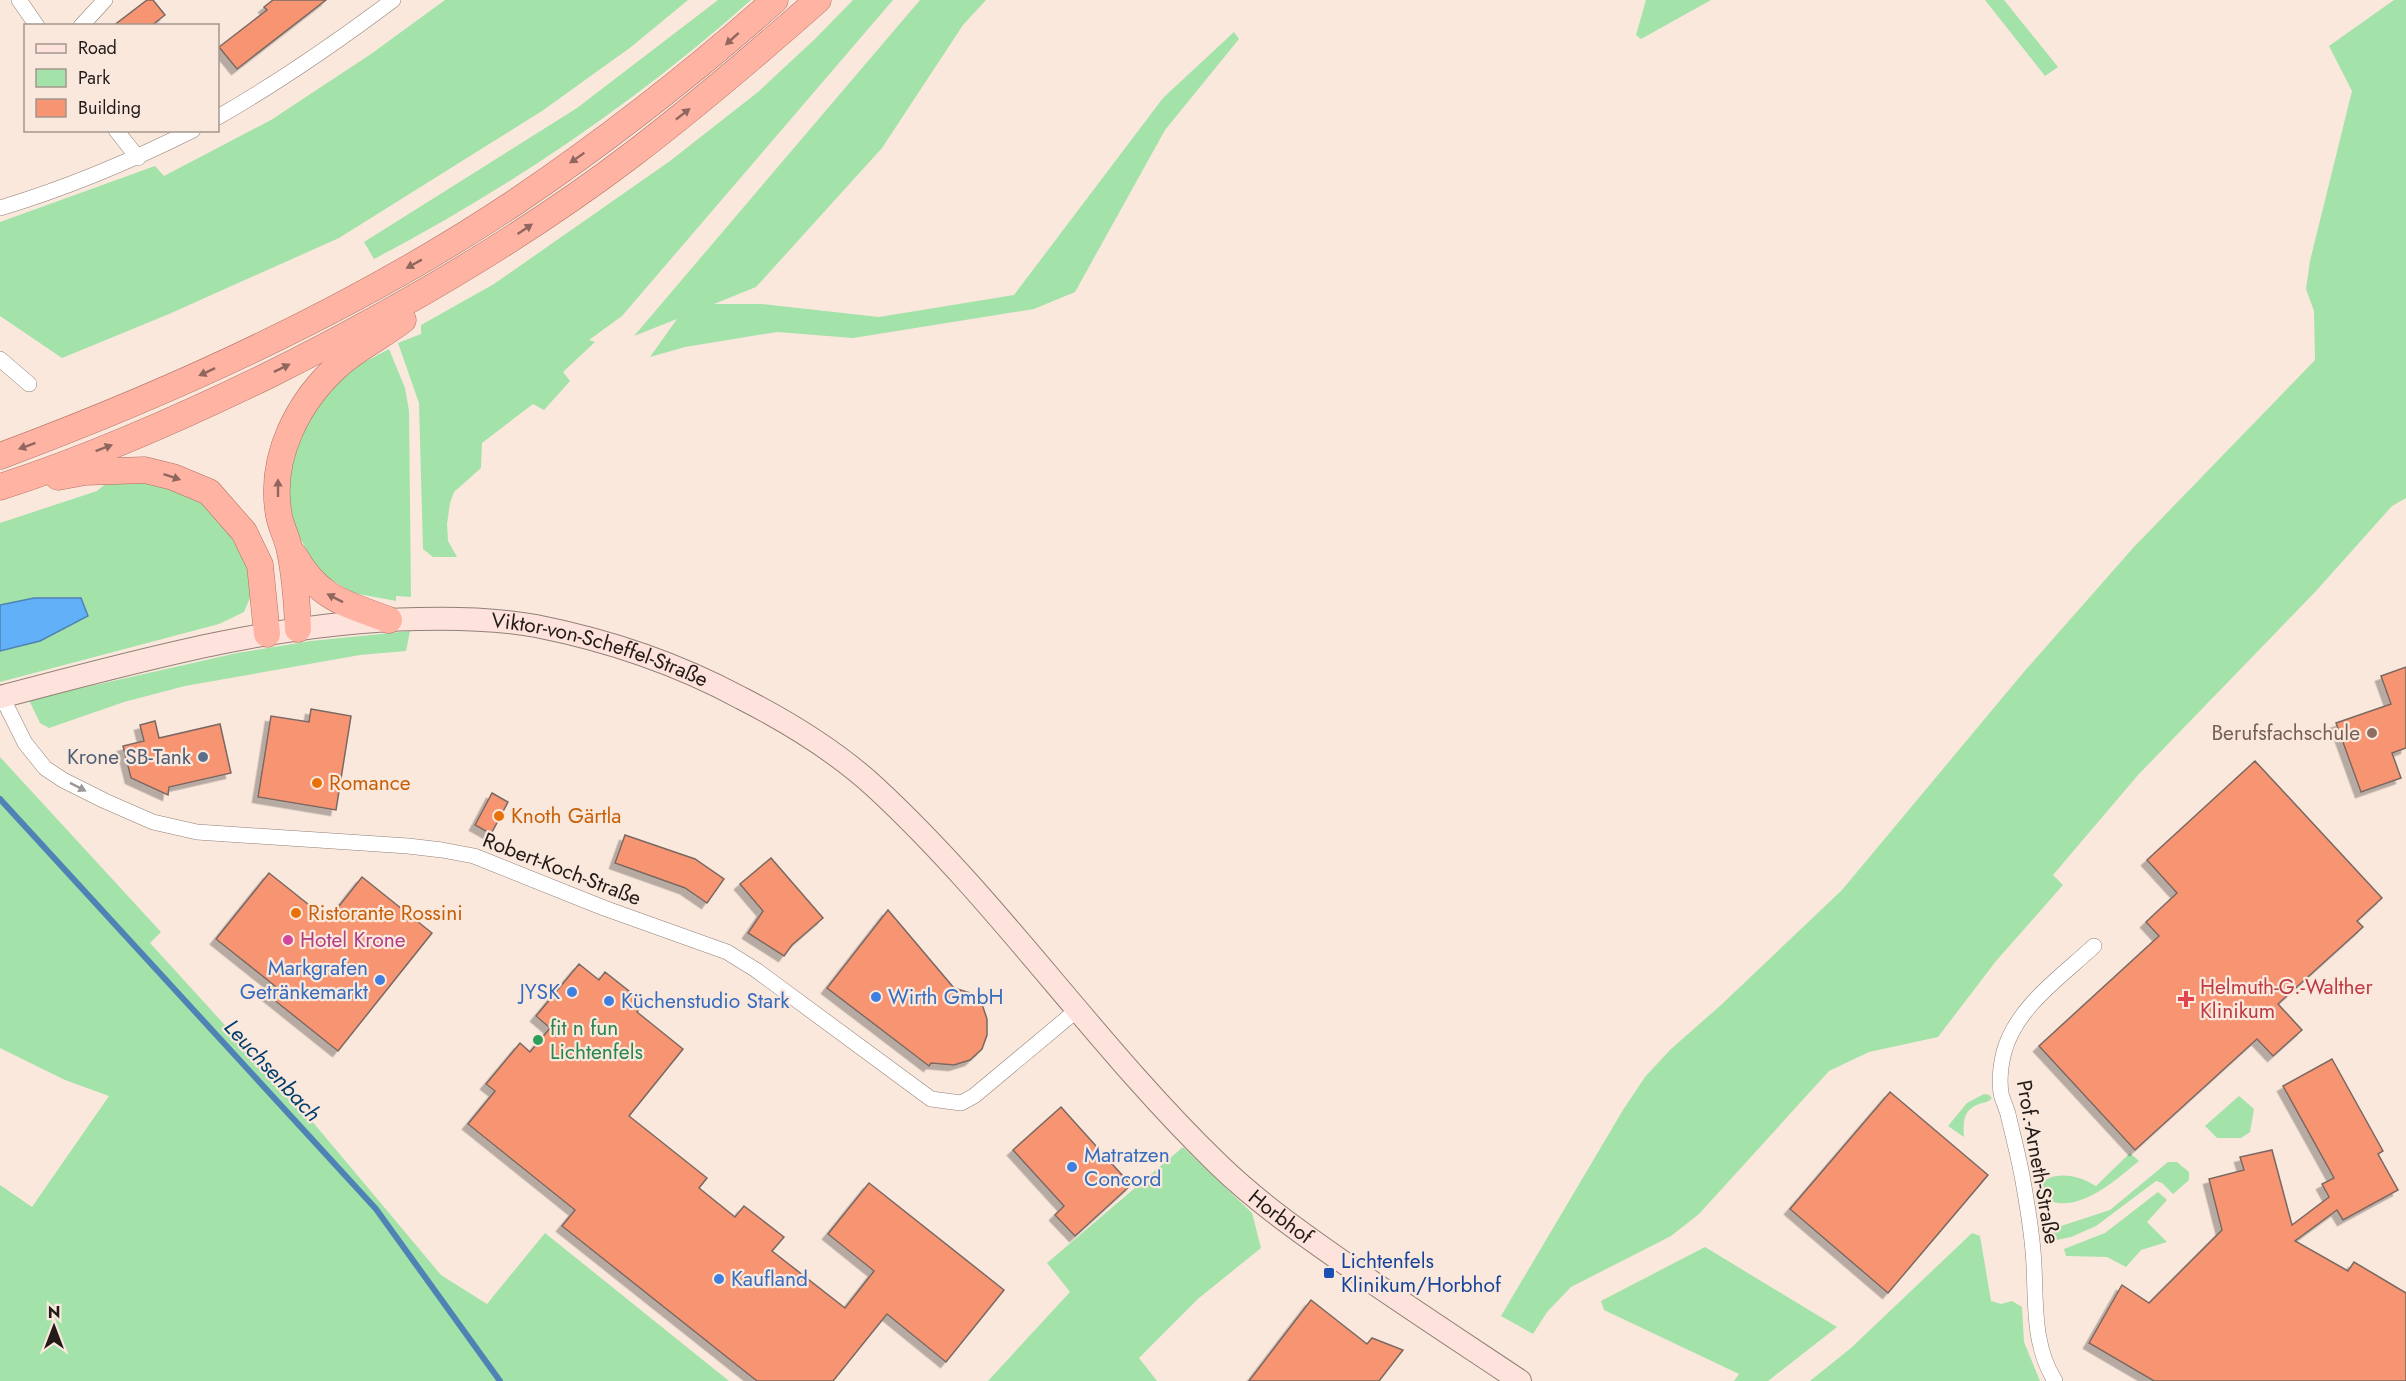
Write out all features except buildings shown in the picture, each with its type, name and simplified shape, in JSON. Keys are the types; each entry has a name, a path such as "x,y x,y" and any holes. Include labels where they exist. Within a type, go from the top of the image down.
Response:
{"highway":[{"path":"0,456 185,382 254,350 316,319 433,253 516,201 613,133 717,52 775,0"},
{"path":"298,628 297,591 289,545 279,516 277,487 280,466 292,426 309,396 343,361 389,331 477,261 631,155 733,74 818,0"},
{"path":"5,486 112,446 207,405 341,339 477,261"},
{"path":"5,486 85,472 145,470 174,477 209,492 244,532 260,565 267,634"},
{"path":"289,545 306,575 322,591 389,620"}],"main road":[{"name":"Viktor-von-Scheffel-Straße","path":"1,697 113,667 298,628 389,620 476,619 533,626 580,636 704,678 802,731 823,745 874,785 923,834 1077,1010"},
{"name":"Horbhof","path":"1077,1010 1170,1114 1217,1164 1248,1192 1302,1234 1521,1381"}],"street":[{"path":"19,0 37,24"},
{"path":"83,24 105,0"},
{"path":"219,116 348,34 393,0"},
{"path":"118,132 138,158"},
{"path":"0,208 38,197 138,158 189,132"},
{"path":"0,358 29,384"},
{"name":"Robert-Koch-Straße","path":"1,697 31,753 45,768 63,780 153,822 197,832 408,846 474,856 604,908 727,952 756,969 931,1099 961,1104 974,1096 1077,1010"},
{"name":"Prof.-Arneth-Straße","path":"2055,1381 2042,1352 2035,1314 2034,1266 2023,1180 2001,1094 2001,1070 2004,1051 2013,1030 2028,1009 2094,946"}],"green space":[{"path":"445,0 688,0 631,47 542,111 339,238 169,314 62,358 0,316 0,222 155,166 164,176 271,120 371,54"},
{"path":"718,0 751,0 663,73 570,141 474,203 374,259 364,242 577,108"},
{"path":"853,0 893,0 622,316 589,340 595,342 563,372 570,381 544,410 533,404 482,443 481,468 454,492 450,503 447,524 448,541 457,557 433,557 423,549 419,403 398,343 421,334 421,325 494,284 670,161 758,92"},
{"path":"920,0 986,0 963,25 882,148 756,287 714,304 761,304 879,317 1014,295 1163,98 1234,32 1239,39 1165,130 1075,292 1034,309 853,338 777,332 685,347 650,357 677,319 634,336"},
{"path":"1646,0 1711,0 1641,39 1636,35"},
{"path":"1985,0 2004,0 2058,67 2045,76"},
{"path":"2394,0 2406,0 2406,498 2392,506 2316,591 2138,775 2053,875 2063,885 1996,961 1938,1037 1869,1052 1829,1071 1699,1214 1671,1236 1571,1287 1547,1312 1533,1334 1501,1316 1623,1110 1645,1077 1671,1049 1721,1005 1842,890 2023,673 2133,548 2315,360 2314,311 2306,289 2310,261 2352,91 2329,46"},
{"path":"389,349 405,388 409,411 411,597 396,596 396,601 353,593 319,572 294,527 287,497 290,467 297,441 325,393 357,366"},
{"path":"149,478 189,490 244,548 255,586 244,612 219,624 0,682 0,651 40,641 0,605 0,523 97,491 110,480"},
{"path":"410,631 406,651 360,655 185,686 124,702 49,728 40,723 29,700 237,653 311,641"},
{"path":"0,757 161,932 150,943 306,1114 441,1275 487,1304 545,1233 729,1381 0,1381 0,1185 32,1207 109,1096 65,1080 0,1048"},
{"path":"1984,1094 1992,1098 1967,1113 1964,1122 1964,1137 1948,1126 1967,1103"},
{"path":"2239,1096 2254,1109 2250,1132 2241,1138 2217,1138 2205,1126"},
{"path":"1183,1147 1252,1213 1261,1248 1199,1298 1139,1358 1157,1381 988,1381 1070,1292 1047,1263"},
{"path":"2130,1153 2139,1161 2091,1196 2064,1203 2051,1201 2038,1194 2037,1186 2051,1177 2074,1177 2096,1186"},
{"path":"2168,1162 2177,1162 2189,1172 2189,1180 2173,1194 2162,1183 2156,1181 2096,1226 2071,1237 2047,1242 2050,1231 2110,1210"},
{"path":"2158,1192 2167,1200 2147,1222 2167,1242 2141,1250 2126,1267 2107,1257 2066,1256 2064,1249 2105,1233"},
{"path":"1972,1233 1980,1236 1991,1301 2001,1304 2012,1301 2022,1307 2024,1342 2040,1381 1810,1381 1851,1348"},
{"path":"1705,1247 1837,1327 1768,1381 1734,1381 1739,1374 1604,1310 1601,1301"}],"water":[{"path":"34,598 81,598 88,616 40,641 0,651 0,605"}],"waterway":[{"name":"Leuchsenbach","path":"0,799 376,1209 500,1381"}],"place":[{"name":"Berufsfachschule","path":"2372,733"},
{"name":"Krone SB-Tank","path":"203,757"},
{"name":"Romance","path":"317,783"},
{"name":"Knoth Gärtla","path":"499,816"},
{"name":"Ristorante Rossini","path":"296,913"},
{"name":"Hotel Krone","path":"288,940"},
{"name":"Markgrafen Getränkemarkt","path":"380,980"},
{"name":"JYSK","path":"572,992"},
{"name":"Wirth GmbH","path":"876,997"},
{"name":"Helmuth-G.-Walther Klinikum","path":"2186,999"},
{"name":"Küchenstudio Stark","path":"609,1001"},
{"name":"fit n fun Lichtenfels","path":"538,1040"},
{"name":"Matratzen Concord","path":"1072,1167"},
{"name":"Lichtenfels Klinikum/Horbhof","path":"1329,1273"},
{"name":"Kaufland","path":"719,1279"}]}
